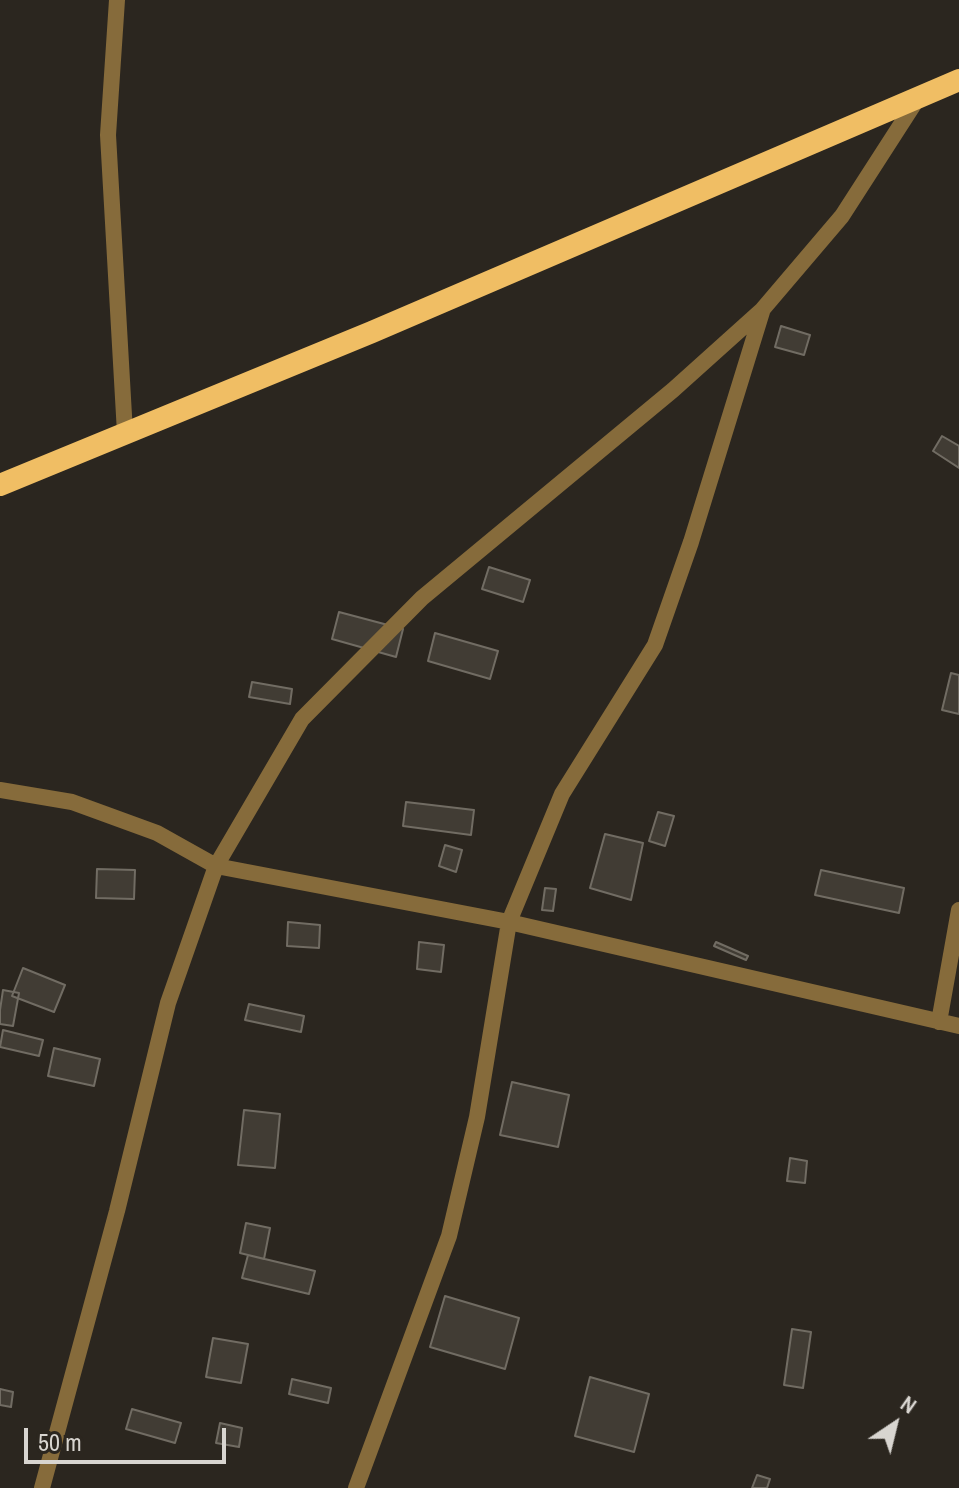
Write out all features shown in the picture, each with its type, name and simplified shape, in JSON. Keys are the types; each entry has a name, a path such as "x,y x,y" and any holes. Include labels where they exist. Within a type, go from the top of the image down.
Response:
{"highway":[{"path":"0,485 372,332 959,80"}],"street":[{"path":"117,0 108,135 125,433"},
{"path":"42,1488 117,1211 168,1003 216,866 302,719 422,598 673,390 762,310 842,216 918,98"},
{"path":"356,1488 449,1236 477,1117 509,922 562,794 655,645 696,527 762,310"},
{"path":"0,790 72,802 157,833 216,866 509,922 959,1026"},
{"path":"939,1022 959,910"}],"building":[{"path":"781,326 810,335 804,355 775,347"},
{"path":"942,436 959,446 959,468 933,451"},
{"path":"489,567 530,580 523,602 482,589"},
{"path":"339,612 403,629 396,657 332,639"},
{"path":"435,633 498,651 490,679 428,661"},
{"path":"951,673 959,675 959,714 942,710"},
{"path":"252,682 292,689 290,704 249,697"},
{"path":"406,802 474,810 471,835 403,826"},
{"path":"658,812 674,816 665,846 649,841"},
{"path":"605,834 643,843 631,900 590,888"},
{"path":"445,845 462,850 456,872 439,866"},
{"path":"97,869 135,870 134,899 96,898"},
{"path":"821,870 904,888 899,913 815,895"},
{"path":"545,888 556,889 553,911 542,910"},
{"path":"288,922 320,925 319,948 287,946"},
{"path":"419,942 444,945 441,972 417,969"},
{"path":"716,942 748,956 746,960 714,946"},
{"path":"23,968 65,985 54,1012 12,996"},
{"path":"3,990 19,993 13,1026 0,1024"},
{"path":"249,1004 304,1016 301,1032 245,1020"},
{"path":"3,1030 43,1040 39,1056 0,1047"},
{"path":"54,1048 100,1059 94,1086 48,1076"},
{"path":"512,1082 569,1095 558,1147 500,1135"},
{"path":"244,1110 280,1114 275,1168 238,1165"},
{"path":"790,1158 807,1161 805,1183 787,1181"},
{"path":"246,1223 270,1228 264,1259 240,1253"},
{"path":"248,1255 315,1271 309,1294 242,1278"},
{"path":"445,1296 519,1318 505,1369 430,1347"},
{"path":"792,1329 811,1332 803,1388 784,1385"},
{"path":"213,1338 248,1344 241,1383 206,1377"},
{"path":"590,1377 649,1394 634,1452 575,1436"},
{"path":"292,1379 331,1388 328,1403 289,1394"},
{"path":"0,1389 13,1392 11,1407 0,1405"},
{"path":"132,1409 181,1423 175,1443 126,1429"},
{"path":"220,1423 242,1428 239,1447 216,1443"},
{"path":"757,1475 770,1479 767,1488 752,1488"}]}
